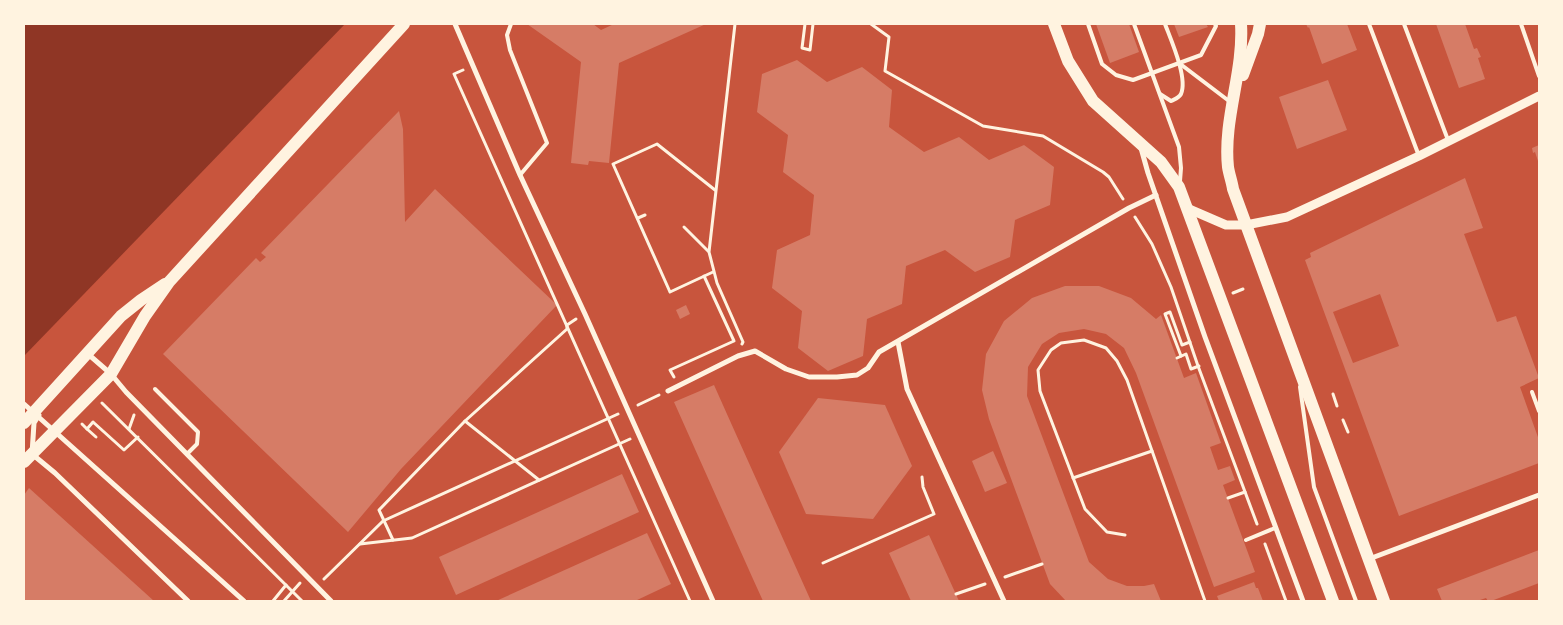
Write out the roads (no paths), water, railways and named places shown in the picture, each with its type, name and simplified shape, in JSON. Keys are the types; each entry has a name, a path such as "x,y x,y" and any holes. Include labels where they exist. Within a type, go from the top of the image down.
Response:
{"main road":[{"path":"1054,24 1068,61 1093,101 1161,162 1179,187 1334,601"},
{"path":"1241,24 1240,56 1228,141 1228,167 1233,189 1384,601"},
{"path":"1232,104 1260,24"},
{"path":"28,458 111,374 145,316 169,282 404,26"},
{"path":"24,422 122,316 141,300 169,282"}],"street":[{"path":"455,24 520,175 585,314 713,601"},
{"path":"1189,210 1226,225 1246,225 1287,218 1449,142 1539,96"},
{"path":"1140,143 1156,196 1205,337 1303,601"},
{"path":"668,391 738,356 755,351 786,369 809,378 857,375 868,368 879,352 1130,208 1156,196"},
{"path":"898,342 907,389 1004,601"},
{"path":"87,354 111,374 126,392 331,601"},
{"path":"48,396 34,424 28,458 55,473 188,601"},
{"path":"24,404 244,601"},
{"path":"1368,559 1539,495"}],"lane":[{"path":"511,24 507,35 510,50 547,143 520,175"},
{"path":"1088,24 1102,64 1116,75 1133,80 1201,55 1216,26 1215,24"},
{"path":"1134,24 1179,147 1181,168 1179,187"},
{"path":"1160,94 1172,101 1182,93 1179,63 1165,24"},
{"path":"1369,24 1419,156"},
{"path":"1404,24 1449,142"},
{"path":"1521,24 1539,76"},
{"path":"1179,63 1232,104"},
{"path":"1296,364 1314,488 1356,601"},
{"path":"155,389 198,432 197,444 187,454"},
{"path":"1532,392 1539,411"},
{"path":"1246,540 1275,528"}]}
